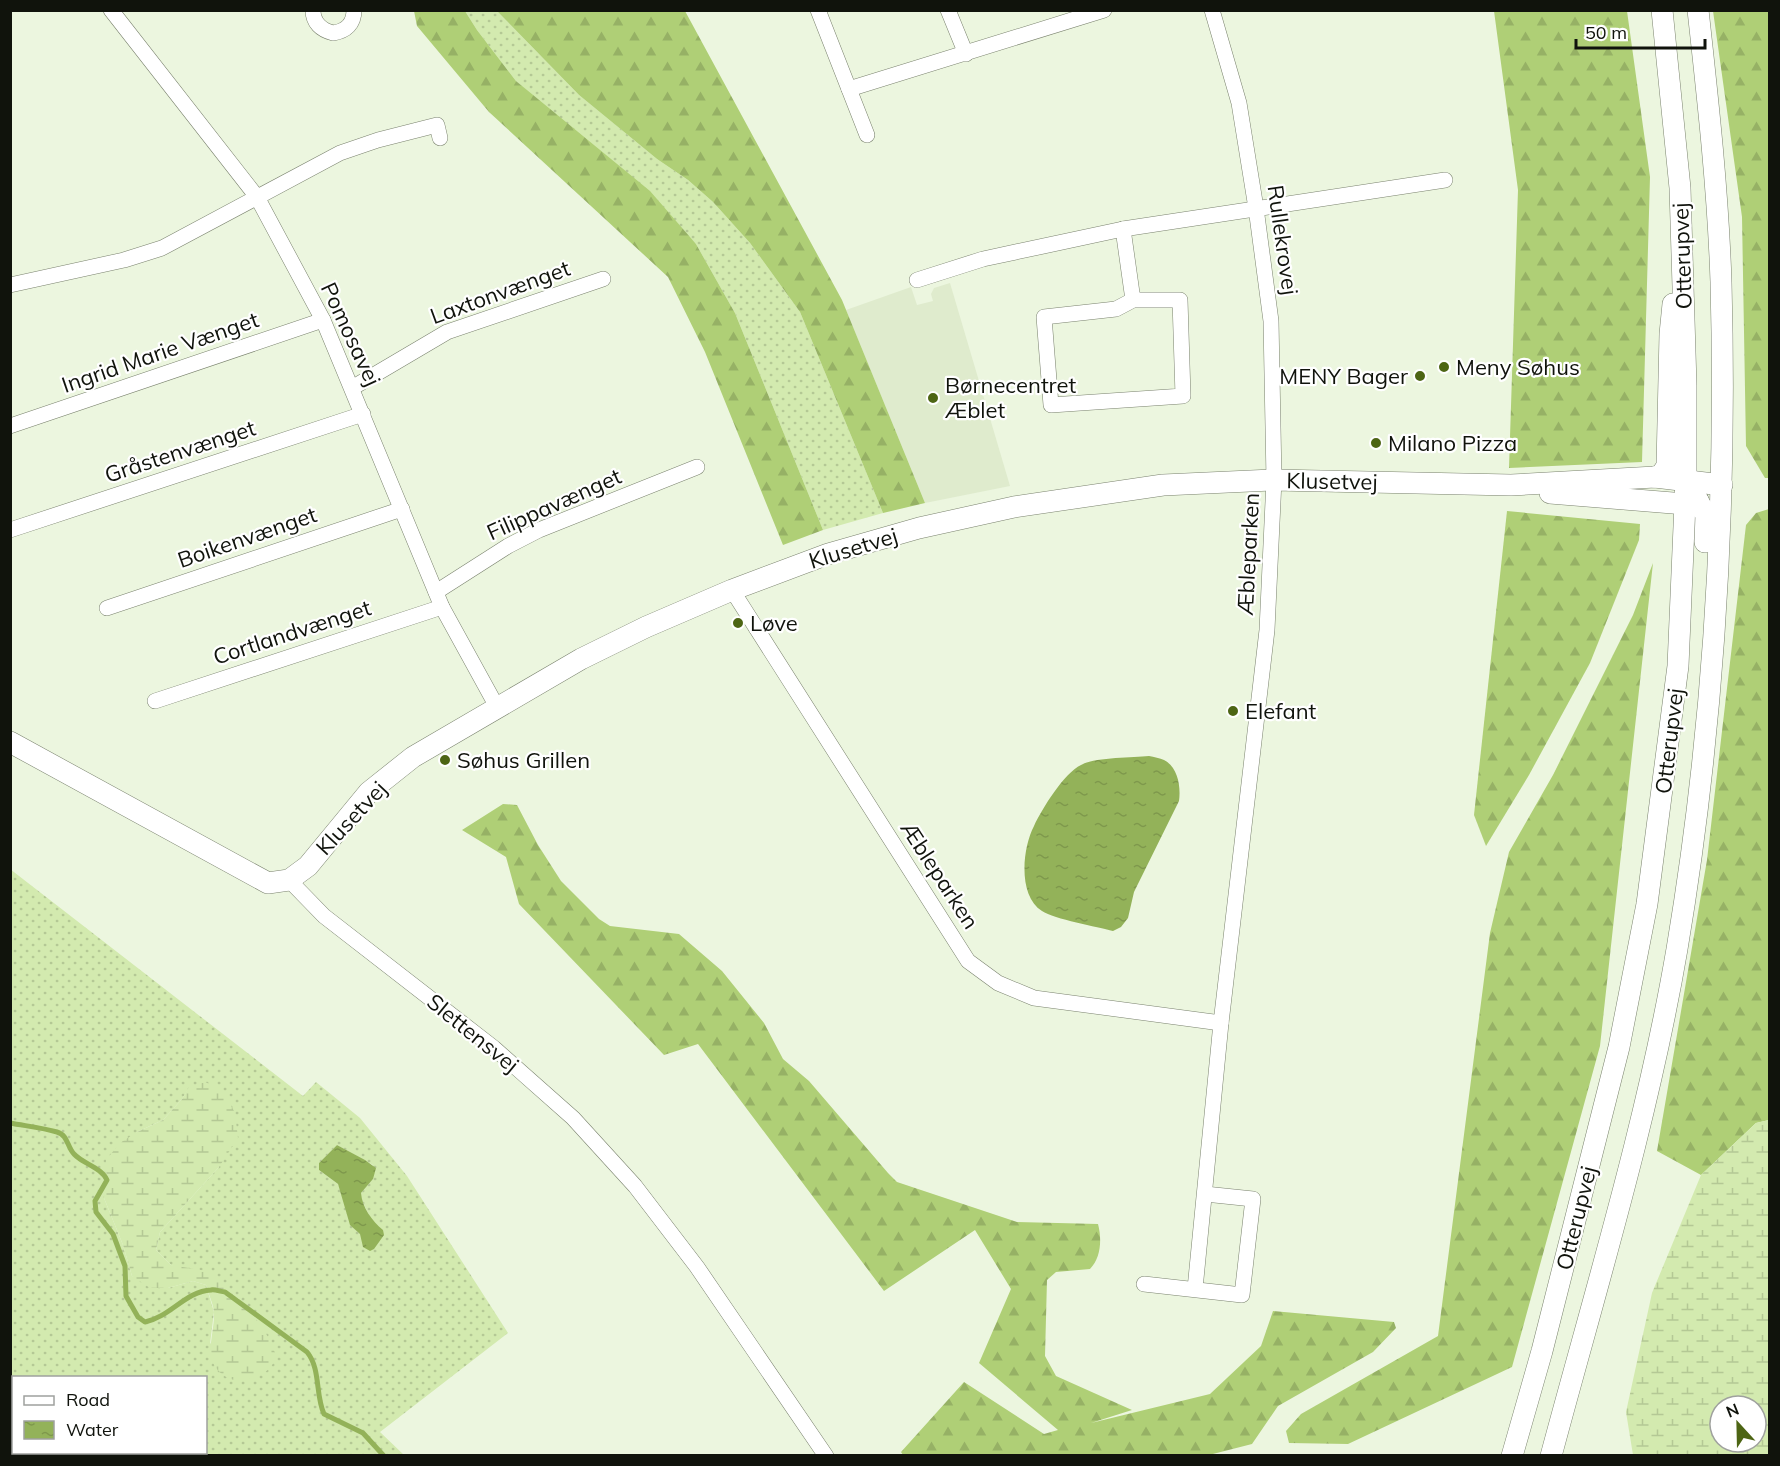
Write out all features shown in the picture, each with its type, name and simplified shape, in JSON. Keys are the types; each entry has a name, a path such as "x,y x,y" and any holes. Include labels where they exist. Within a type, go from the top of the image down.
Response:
{"main road":[{"name":"Otterupvej","path":"1662,10 1675,123 1682,235 1686,480"},
{"name":"Otterupvej","path":"1551,1455 1652,1077 1677,949 1694,830 1710,688 1722,485 1721,278 1710,120 1698,10"},
{"path":"1655,477 1661,474 1666,466 1670,334 1682,235"},
{"name":"Klusetvej","path":"289,880 308,866 369,792 413,757 581,659 646,627 732,590 828,554 919,528 1014,507 1163,485 1274,480 1511,485 1655,477 1722,485"},
{"path":"1686,480 1692,502 1706,515 1701,646 1702,758"},
{"name":"Klusetvej","path":"1511,485 1555,495 1692,502"},
{"path":"1692,502 1722,485"},
{"name":"Otterupvej","path":"1512,1455 1542,1351 1619,1047 1647,904 1678,666 1692,502"},
{"path":"10,742 268,883 289,880"},
{"path":"1521,1455 1542,1351"}],"street":[{"name":"Pomosavej","path":"111,10 257,197 323,320 442,607 497,707"},
{"path":"313,10 315,22 333,33 347,28 351,23 354,10"},
{"path":"818,10 867,135"},
{"path":"948,10 966,54"},
{"path":"849,89 966,54 1081,14 1104,10"},
{"name":"Rullekrovej","path":"1212,10 1239,103 1271,321 1274,480"},
{"path":"10,285 124,260 162,248 340,153 378,140 437,125 440,138"},
{"path":"917,280 983,259 1123,229 1445,180"},
{"path":"1123,229 1133,300"},
{"name":"Laxtonvænget","path":"352,388 447,332 603,279"},
{"path":"1133,300 1180,300 1183,396 1051,405 1044,317 1116,309 1133,300"},
{"name":"Ingrid Marie Vænget","path":"10,426 323,320"},
{"name":"Gråstenvænget","path":"10,530 363,414"},
{"name":"Filippavænget","path":"436,592 508,546 539,530 697,467"},
{"name":"Æbleparken","path":"1195,1289 1221,1023 1267,630 1274,480"},
{"name":"Boikenvænget","path":"107,608 402,509"},
{"name":"Æbleparken","path":"732,590 968,961 998,983 1034,998 1221,1023"},
{"name":"Cortlandvænget","path":"155,701 442,607"},
{"name":"Slettensvej","path":"289,880 324,916 494,1048 573,1118 635,1186 697,1267 826,1455"},
{"path":"1144,1284 1242,1295 1253,1199 1205,1194"}],"shaded area":[{"name":"Børnecentret Æblet","path":"950,283 1010,486 925,503 846,310 911,287 917,305 933,301 931,294 934,288"}],"green space":[{"path":"414,11 465,11 516,81 650,191 696,244 735,313 823,530 783,545 705,352 668,277 489,112 417,26"},
{"path":"465,11 497,11 579,95 657,159 688,180 713,202 750,243 800,312 883,513 823,530 735,313 696,244 516,81"},
{"path":"497,11 685,11 842,300 925,503 883,513 800,312 750,243 713,202 688,180 657,159 579,95"},
{"path":"1494,11 1627,11 1650,177 1642,462 1509,468 1518,190"},
{"path":"1713,11 1769,11 1769,478 1765,478 1746,446 1742,217"},
{"path":"1769,509 1769,1120 1756,1123 1701,1175 1657,1151 1707,860 1746,525 1756,513"},
{"path":"1507,511 1640,524 1639,540 1590,663 1529,775 1486,846 1474,815"},
{"path":"1653,563 1600,1046 1512,1367 1348,1444 1289,1443 1286,1431 1301,1414 1438,1336 1490,933 1509,852 1553,775 1633,615"},
{"path":"503,804 517,805 538,845 561,881 599,919 610,926 679,934 722,971 764,1023 783,1059 809,1081 897,1182 1017,1222 1098,1224 1100,1248 1094,1265 1090,1269 1056,1272 1047,1280 1045,1356 1056,1376 1132,1410 1091,1423 1210,1394 1261,1346 1273,1311 1394,1322 1396,1328 1373,1352 1278,1406 1252,1444 1209,1455 903,1455 901,1452 964,1382 1044,1434 1058,1430 979,1363 1011,1289 975,1230 884,1291 698,1044 664,1055 519,904 506,857 462,830"},
{"path":"10,869 303,1096 316,1082 360,1118 407,1176 508,1333 380,1432 404,1455 40,1454 207,1454 207,1376 12,1376 12,1410","holes":["189,1088 219,1167 160,1232 156,1250 171,1265 239,1299 210,1344 214,1312 206,1285 193,1281 168,1288 132,1276 123,1245 104,1198 137,1132 163,1120","337,1145 373,1165 373,1179 361,1193 361,1199 372,1221 361,1234 356,1230 338,1184 319,1170 319,1163"]},
{"path":"205,1082 223,1090 235,1113 238,1138 219,1167 160,1232 156,1250 171,1265 212,1272 263,1327 277,1357 264,1373 242,1381 224,1376 212,1361 214,1312 206,1285 193,1281 168,1288 150,1288 132,1276 123,1245 104,1198 106,1160 120,1143 163,1120 182,1099 189,1087"},
{"path":"1769,1120 1769,1455 1633,1455 1626,1412 1652,1293 1701,1175 1756,1123"}],"water":[{"path":"1149,756 1164,760 1173,767 1179,784 1179,801 1134,892 1128,918 1121,927 1113,931 1066,920 1042,911 1029,895 1024,872 1025,859 1034,826 1054,792 1074,769 1087,762"},
{"path":"337,1145 376,1168 373,1179 361,1193 371,1218 383,1230 384,1235 370,1251 363,1247 360,1234 350,1225 338,1184 319,1170 319,1163"}],"waterway":[{"path":"10,1123 61,1134 74,1154 96,1169 107,1180 95,1201 96,1212 113,1234 125,1266 126,1296 138,1317 145,1322 154,1319 202,1291 225,1292 307,1352 314,1366 324,1414 363,1433 384,1456"}],"place":[{"name":"Meny Søhus","path":"1444,367"},
{"name":"MENY Bager","path":"1420,376"},
{"name":"Børnecentret Æblet","path":"933,398"},
{"name":"Milano Pizza","path":"1376,443"},
{"name":"Løve","path":"738,623"},
{"name":"Elefant","path":"1233,711"},
{"name":"Søhus Grillen","path":"445,760"}]}
